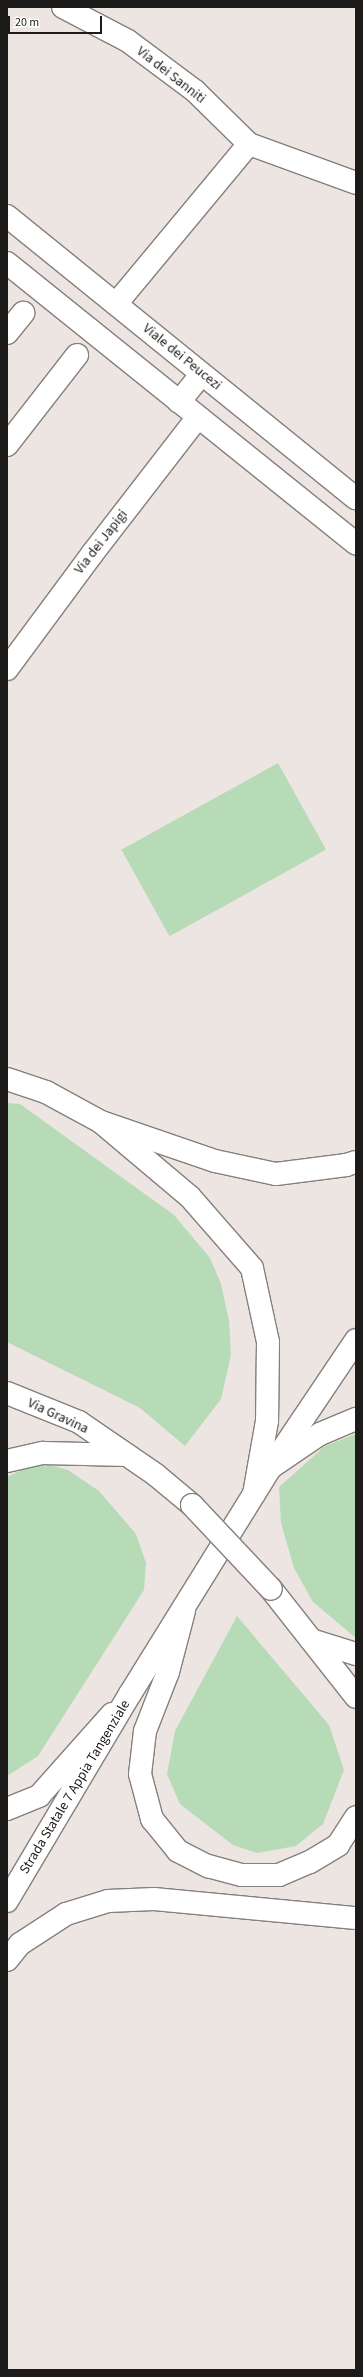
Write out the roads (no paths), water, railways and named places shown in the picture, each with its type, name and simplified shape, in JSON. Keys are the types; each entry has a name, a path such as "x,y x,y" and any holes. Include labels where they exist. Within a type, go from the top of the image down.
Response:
{"main road":[{"name":"Via dei Sanniti","path":"62,7 128,41 195,91 249,144 356,183"},
{"path":"116,304 249,144"},
{"name":"Viale dei Peucezi","path":"7,216 356,499"},
{"path":"7,263 356,544"},
{"path":"7,333 23,312"},
{"path":"7,445 78,355"},
{"path":"179,402 202,374"},
{"name":"Via dei Japigi","path":"7,669 92,554 198,417"},
{"path":"7,1079 46,1092 101,1122 215,1161 276,1174 346,1165 356,1162"},
{"path":"101,1122 190,1197 252,1268 268,1342 267,1421 254,1495"},
{"path":"7,1809 39,1796 130,1694 185,1609 270,1468 356,1340"},
{"name":"Via Gravina","path":"7,1393 79,1422 156,1475 192,1505 271,1589 356,1697"},
{"path":"270,1468 320,1434 356,1419"},
{"path":"7,1461 43,1453 127,1455"},
{"path":"185,1609 168,1672 145,1730 140,1774 152,1819 178,1851 208,1866 242,1875 279,1875 310,1862 338,1845 356,1817"},
{"path":"311,1640 356,1654"},
{"name":"Strada Statale 7 Appia Tangenziale","path":"7,1900 130,1694"},
{"path":"7,1960 20,1944 66,1914 108,1901 154,1899 356,1918"}]}
